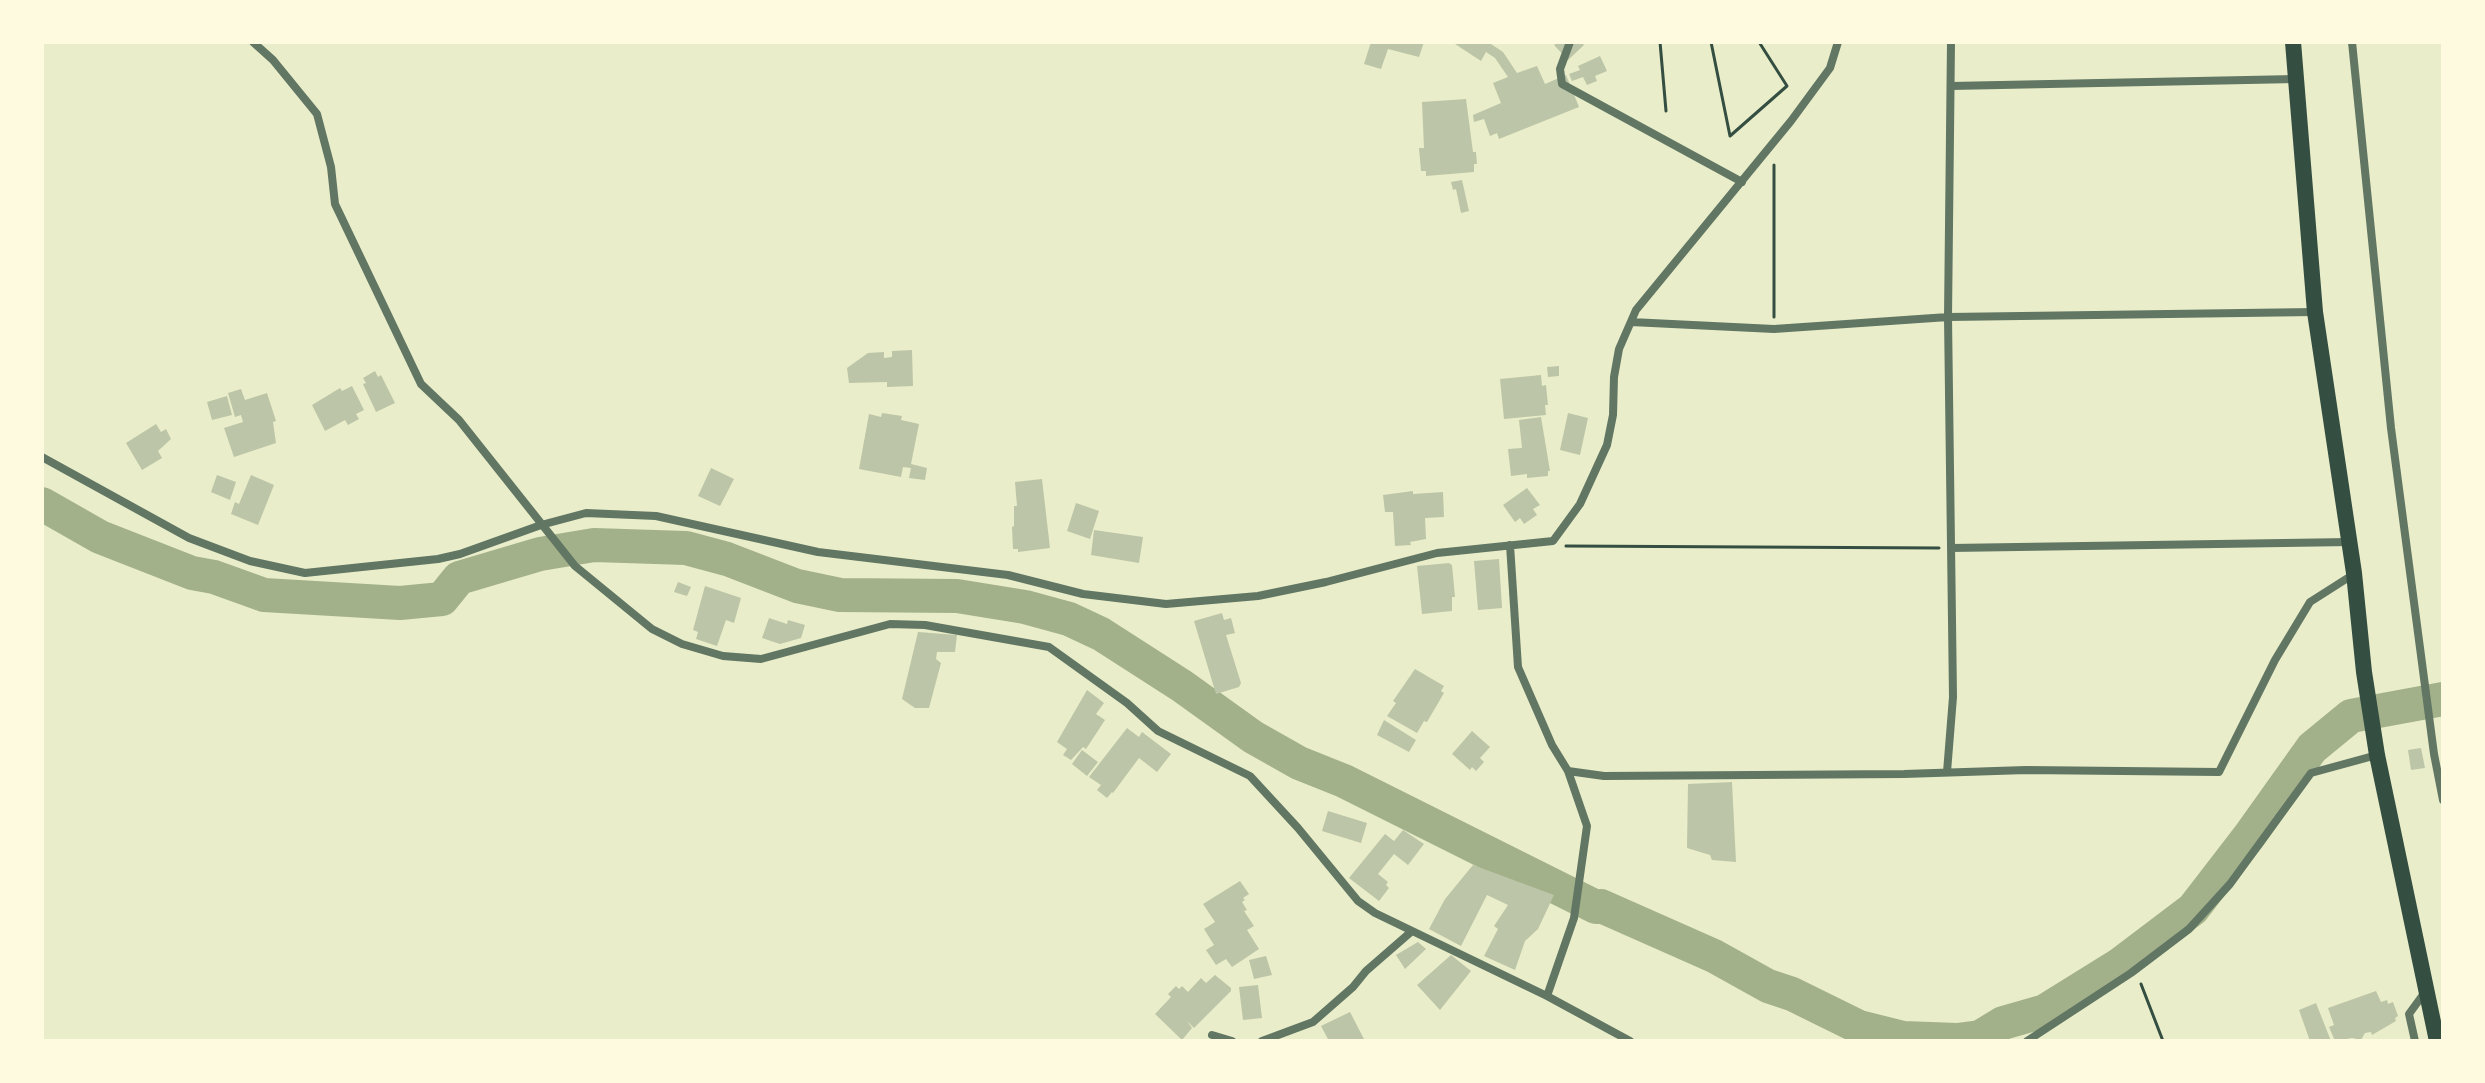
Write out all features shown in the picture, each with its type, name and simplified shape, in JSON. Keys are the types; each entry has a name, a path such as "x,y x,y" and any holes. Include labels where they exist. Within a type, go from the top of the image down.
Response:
{"main road":[{"path":"2293,42 2315,312 2350,542 2364,672 2377,755 2437,1041"}],"street":[{"path":"253,42 273,60 317,114 331,167 335,204 421,384 459,420 575,566 652,629 682,644 723,656 761,659 890,624 925,625 1049,647 1127,703 1158,731 1250,776 1358,901 1375,913 1547,996 1630,1041"},
{"path":"1570,42 1560,69 1562,84 1742,182"},
{"path":"42,457 189,538 250,561 305,573 438,559 586,513 656,516 818,552 1008,575 1083,594 1166,604 1258,596 1437,553 1553,541 1580,504 1607,445 1619,349 1636,310 1742,182 1830,68 1838,42"},
{"path":"1947,772 1953,697 1948,317 1951,42"},
{"path":"2352,42 2391,428 2443,800"},
{"path":"1951,86 2296,79"},
{"path":"1631,322 1774,329 1948,317 2315,312"},
{"path":"1951,548 2350,542"},
{"path":"1510,545 1518,667 1552,745 1568,771 1587,826 1574,918 1547,996"},
{"path":"1568,771 1604,776 2219,772 2275,660 2310,602 2354,573"},
{"path":"2027,1041 2136,969 2189,929 2230,884 2311,773 2377,755"},
{"path":"1262,1041 1313,1022 1412,931"},
{"path":"2415,1041 2409,1014 2425,991"},
{"path":"1212,1035 1232,1041"}],"path":[{"path":"1660,42 1666,111"},
{"path":"1711,42 1730,136 1787,86 1759,42"},
{"path":"1774,142 1774,329"},
{"path":"1557,546 1951,548"},
{"path":"2136,969 2163,1041"}],"building":[{"path":"1371,42 1424,42 1419,57 1388,49 1381,69 1364,64"},
{"path":"1452,42 1493,42 1491,44 1503,52 1517,73 1537,66 1545,84 1566,75 1579,107 1499,139 1497,133 1490,136 1484,119 1474,122 1473,115 1501,103 1493,83 1508,77 1495,58 1486,52 1481,61"},
{"path":"1558,42 1581,42 1584,45 1568,60 1554,45"},
{"path":"1600,56 1607,71 1595,76 1597,81 1587,85 1583,77 1572,81 1569,74"},
{"path":"1466,99 1473,152 1476,152 1474,172 1426,176 1426,171 1421,171 1419,148 1424,148 1422,102"},
{"path":"1462,180 1469,211 1461,213 1456,189 1453,190 1451,182"},
{"path":"912,350 913,386 887,387 887,382 849,383 847,368 868,353 884,352 884,358 892,357 892,351"},
{"path":"1559,366 1559,376 1548,377 1547,367"},
{"path":"375,371 378,377 381,375 395,403 376,412 363,384 366,383 363,378"},
{"path":"1541,375 1542,386 1546,385 1546,415 1504,419 1500,379"},
{"path":"352,386 364,410 356,414 359,419 348,425 345,420 325,431 312,405 340,388 342,391"},
{"path":"241,389 245,400 267,393 276,421 273,422 276,443 234,457 224,428 243,422 241,415 235,417 228,393"},
{"path":"227,396 232,415 212,420 207,402"},
{"path":"882,413 902,416 901,420 919,424 911,464 927,468 925,480 909,478 911,468 903,467 901,477 859,469 869,414 881,417"},
{"path":"1568,413 1588,418 1580,455 1560,450"},
{"path":"1541,417 1550,471 1548,476 1511,476 1508,449 1522,448 1519,420"},
{"path":"156,424 161,432 166,429 171,439 158,451 162,458 142,470 126,443"},
{"path":"711,468 734,479 720,506 698,496"},
{"path":"217,475 236,482 230,500 211,492"},
{"path":"251,475 274,485 258,525 231,514 235,502 239,504"},
{"path":"1042,479 1050,548 1018,552 1018,549 1013,549 1012,527 1014,506 1017,506 1015,482"},
{"path":"1527,488 1540,505 1533,509 1537,515 1524,524 1520,518 1515,522 1503,505"},
{"path":"1413,491 1413,494 1443,492 1444,517 1425,518 1426,539 1410,542 1411,545 1395,546 1393,512 1385,512 1383,495"},
{"path":"1076,503 1099,511 1090,539 1067,531"},
{"path":"1094,530 1143,537 1139,563 1091,555"},
{"path":"1499,559 1502,608 1478,610 1474,561"},
{"path":"1452,565 1455,597 1452,597 1452,611 1422,614 1417,566"},
{"path":"678,582 691,587 687,596 674,592"},
{"path":"705,586 741,598 734,623 726,620 717,646 696,639 698,632 693,630"},
{"path":"1222,613 1224,620 1231,618 1235,633 1226,635 1241,683 1239,687 1216,694 1194,621"},
{"path":"769,618 787,624 788,620 805,625 801,638 780,644 762,638"},
{"path":"918,632 957,635 955,652 937,652 936,659 941,663 929,708 915,708 902,699"},
{"path":"1415,669 1444,686 1441,691 1444,693 1417,733 1387,716 1396,703 1393,701"},
{"path":"1087,690 1104,703 1096,714 1105,720 1086,749 1083,747 1071,760 1063,755 1067,749 1057,742"},
{"path":"1384,720 1416,740 1409,752 1377,735"},
{"path":"1127,728 1139,737 1142,732 1171,754 1157,772 1139,758 1107,798 1097,790 1101,785 1089,777"},
{"path":"1472,731 1490,747 1480,758 1484,762 1476,771 1472,767 1470,770 1452,754"},
{"path":"2421,748 2425,768 2411,770 2408,750"},
{"path":"1082,750 1098,762 1087,776 1072,764"},
{"path":"1732,782 1736,862 1712,860 1710,855 1687,848 1688,784"},
{"path":"1328,811 1367,823 1361,843 1322,831"},
{"path":"1403,830 1424,844 1408,865 1394,854 1378,874 1388,882 1386,885 1389,888 1379,901 1349,878 1385,834 1394,841"},
{"path":"1473,865 1554,895 1538,929 1525,941 1515,970 1484,956 1498,929 1494,926 1508,905 1487,895 1461,946 1429,929 1445,899"},
{"path":"1240,881 1249,894 1243,898 1247,910 1244,911 1254,926 1247,930 1259,949 1232,967 1226,959 1216,965 1206,950 1214,945 1204,929 1215,922 1203,904"},
{"path":"1418,942 1426,949 1405,969 1396,955"},
{"path":"1451,955 1471,971 1440,1010 1417,985"},
{"path":"1266,956 1272,975 1254,979 1249,960"},
{"path":"1215,975 1231,991 1194,1028 1187,1021 1192,1028 1182,1040 1155,1014 1171,997 1168,994 1176,986 1179,989 1182,986 1188,992 1201,978 1206,983"},
{"path":"1258,985 1262,1018 1243,1020 1239,987"},
{"path":"2376,991 2381,1002 2393,1002 2398,1016 2396,1021 2372,1035 2371,1032 2365,1033 2361,1040 2335,1041 2329,1027 2334,1025 2328,1008"},
{"path":"2316,1003 2331,1041 2310,1041 2299,1010"},
{"path":"1350,1012 1365,1041 1329,1041 1321,1026"}],"waterway":[{"path":"42,504 100,537 192,573 214,577 264,595 400,603 442,599 459,578 540,554 594,545 686,548 727,559 797,586 840,595 957,596 1025,607 1069,619 1101,634 1253,737 1299,763 1344,781 1596,907 1601,906 1714,956 1768,986 1792,994 1859,1027 1903,1038 1957,1040 1980,1037 2003,1023 2045,1011 2119,965 2193,909 2312,748 2351,716 2443,699"}]}
